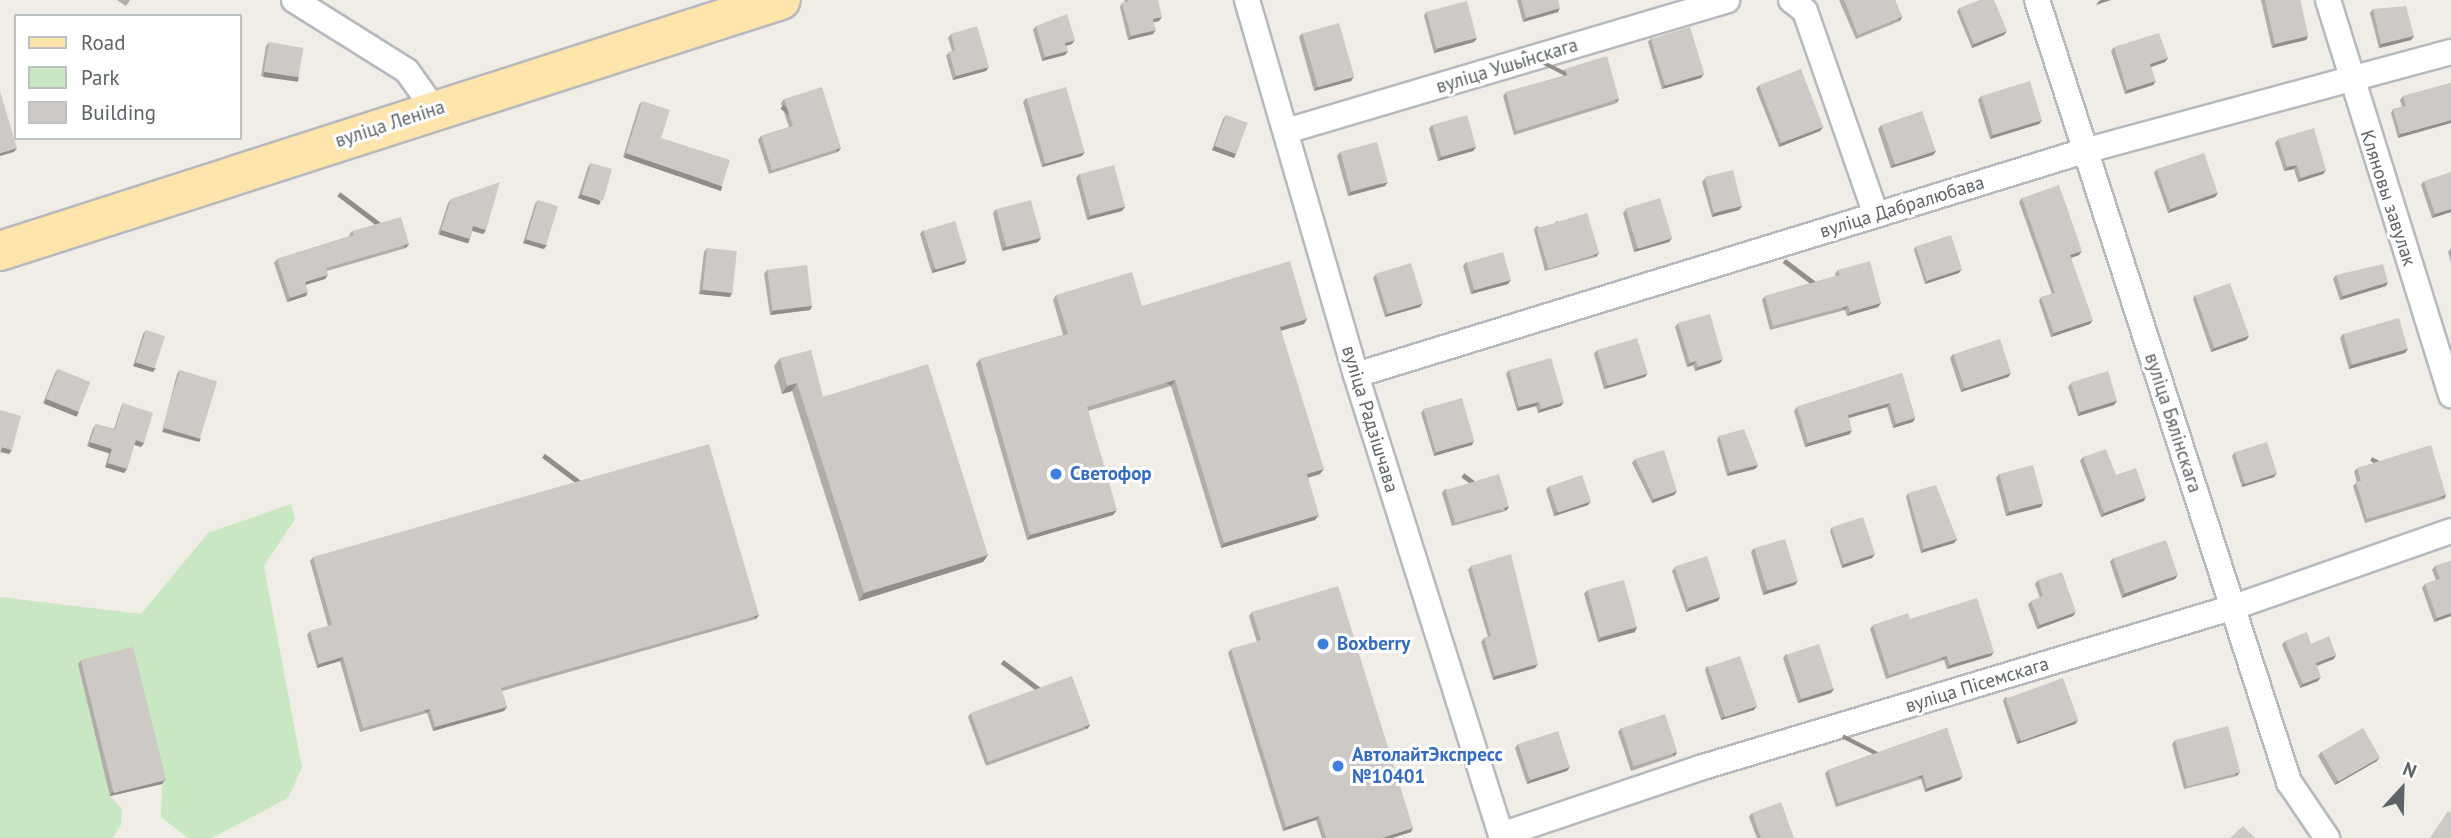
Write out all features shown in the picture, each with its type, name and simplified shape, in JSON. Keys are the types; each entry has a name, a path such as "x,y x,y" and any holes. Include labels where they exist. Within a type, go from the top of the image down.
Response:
{"main road":[{"name":"вуліца Леніна","path":"0,251 434,109 781,0"}],"street":[{"path":"294,0 407,71 434,109"},
{"name":"вуліца Радзішчава","path":"1247,0 1356,374 1502,836"},
{"name":"вуліца Ушынскага","path":"1286,131 1727,0"},
{"path":"1791,0 1805,11 1876,215"},
{"name":"вуліца Бялінскага","path":"2037,0 2289,782 2327,838"},
{"name":"Кляновы завулак","path":"2328,0 2350,82 2451,395"},
{"name":"вуліца Дабралюбава","path":"1356,374 2084,151 2350,82 2451,52"},
{"name":"вуліца Пісемскага","path":"1502,836 1703,767 2234,607 2451,531"}],"green space":[{"path":"291,504 295,519 264,566 302,768 288,798 212,838 188,838 161,817 162,784 110,796 122,809 121,825 112,838 0,838 0,597 141,614 208,533"}],"building":[{"path":"1128,0 1158,0 1162,17 1153,19 1156,30 1131,36 1122,3"},
{"path":"1521,0 1558,0 1560,8 1526,18"},
{"path":"1844,0 1895,0 1902,17 1858,35"},
{"path":"1980,0 1994,0 2007,31 1974,44 1959,8"},
{"path":"2265,0 2300,0 2308,36 2275,44"},
{"path":"1467,1 1477,38 1436,49 1426,12"},
{"path":"2406,6 2414,36 2381,44 2373,9"},
{"path":"1067,14 1075,40 1065,43 1068,51 1045,57 1036,26"},
{"path":"1339,23 1354,77 1318,87 1302,33"},
{"path":"977,26 989,67 956,76 949,52 955,50 951,34"},
{"path":"1690,27 1704,74 1665,86 1651,39"},
{"path":"2159,33 2168,58 2150,64 2156,81 2127,90 2114,47"},
{"path":"269,42 303,48 298,78 264,72"},
{"path":"1607,56 1619,99 1516,131 1506,92 1567,75 1565,69"},
{"path":"1801,69 1823,127 1781,143 1759,85"},
{"path":"2030,81 2042,120 1993,135 1981,96"},
{"path":"2451,83 2451,120 2400,134 2393,109 2406,106 2403,96"},
{"path":"822,87 841,148 772,170 761,136 793,126 784,99"},
{"path":"1066,87 1085,152 1045,164 1027,98"},
{"path":"0,91 17,148 0,153"},
{"path":"642,101 670,110 661,138 730,160 722,186 626,153"},
{"path":"1922,111 1936,151 1895,165 1881,125"},
{"path":"1226,115 1248,123 1236,154 1215,146"},
{"path":"1467,115 1476,147 1441,157 1432,125"},
{"path":"2314,128 2326,170 2301,178 2297,165 2287,167 2278,139"},
{"path":"1377,142 1388,182 1351,191 1340,152"},
{"path":"2204,153 2218,193 2170,209 2157,169"},
{"path":"591,163 612,169 603,201 582,195"},
{"path":"1114,165 1125,207 1090,216 1079,174"},
{"path":"1733,170 1742,206 1714,213 1705,177"},
{"path":"2451,172 2451,209 2435,214 2424,181"},
{"path":"500,182 486,230 473,226 470,239 441,230 451,199"},
{"path":"2059,185 2082,251 2070,255 2093,320 2054,333 2041,297 2055,293 2022,198"},
{"path":"1660,198 1672,238 1638,249 1626,209"},
{"path":"538,200 558,206 546,245 526,239"},
{"path":"1031,200 1041,238 1006,247 996,209"},
{"path":"1587,213 1599,253 1549,269 1536,228"},
{"path":"401,217 409,244 326,268 328,275 305,282 308,292 290,298 277,259 354,235 352,231"},
{"path":"955,221 967,260 935,270 923,231"},
{"path":"1951,235 1962,269 1927,281 1916,246"},
{"path":"707,248 737,251 732,293 703,290"},
{"path":"1503,252 1511,280 1474,290 1466,262"},
{"path":"1290,261 1307,319 1280,327 1324,469 1307,474 1319,515 1224,543 1175,380 1087,407 1117,510 1030,535 980,359 1068,334 1056,295 1132,272 1142,306"},
{"path":"1870,261 1881,303 1850,312 1848,306 1773,326 1765,296 1840,275 1838,270"},
{"path":"1411,263 1423,303 1388,314 1376,274"},
{"path":"2383,264 2388,282 2343,296 2336,275"},
{"path":"807,265 812,306 772,311 767,270"},
{"path":"2230,283 2249,336 2214,348 2195,296"},
{"path":"1710,314 1723,359 1698,367 1696,361 1690,363 1678,323"},
{"path":"2399,318 2408,349 2352,365 2343,334"},
{"path":"146,330 165,336 155,369 135,362"},
{"path":"1637,338 1648,373 1608,386 1597,350"},
{"path":"2000,339 2011,373 1965,388 1953,354"},
{"path":"811,350 823,397 928,364 988,555 864,593 797,383 787,386 780,358"},
{"path":"1551,358 1564,402 1541,409 1539,402 1519,407 1509,370"},
{"path":"58,369 90,382 78,412 46,399"},
{"path":"180,370 217,381 200,439 162,427"},
{"path":"2108,371 2117,401 2080,412 2071,382"},
{"path":"1902,373 1915,418 1896,424 1890,403 1848,415 1852,430 1808,443 1797,407"},
{"path":"1462,398 1474,441 1436,452 1424,409"},
{"path":"123,403 153,413 144,443 136,440 127,469 108,463 112,449 90,442 96,424 115,430"},
{"path":"0,410 21,416 12,450 2,447 0,455"},
{"path":"1744,429 1758,465 1730,472 1719,436"},
{"path":"2267,442 2277,473 2245,484 2235,453"},
{"path":"709,444 759,615 501,688 507,707 435,727 430,709 363,728 343,657 319,664 310,631 332,625 313,557"},
{"path":"2431,445 2446,495 2367,519 2356,482 2361,481 2357,468"},
{"path":"2106,449 2116,475 2136,468 2146,497 2104,513 2083,457"},
{"path":"1664,450 1677,491 1654,499 1635,459"},
{"path":"2033,465 2043,503 2009,512 1999,474"},
{"path":"1499,474 1509,507 1455,523 1445,490"},
{"path":"1582,475 1591,501 1558,513 1549,486"},
{"path":"1936,485 1957,539 1924,549 1908,493"},
{"path":"1863,517 1875,554 1844,564 1832,527"},
{"path":"1785,539 1798,581 1767,590 1754,548"},
{"path":"2166,540 2178,575 2125,593 2113,558"},
{"path":"1511,554 1538,664 1495,676 1484,638 1491,636 1471,566"},
{"path":"1707,556 1720,597 1688,607 1675,567"},
{"path":"2451,561 2451,613 2437,618 2425,584 2440,579 2435,566"},
{"path":"2062,572 2076,612 2040,625 2031,601 2043,596 2038,580"},
{"path":"1624,580 1637,627 1600,637 1587,590"},
{"path":"1338,586 1413,828 1382,838 1326,838 1319,816 1286,827 1231,649 1261,640 1252,612"},
{"path":"1977,598 1994,652 1950,665 1947,656 1889,675 1873,625 1908,613 1910,619"},
{"path":"2307,632 2311,644 2329,636 2336,655 2316,663 2321,677 2303,684 2285,641"},
{"path":"1819,644 1834,689 1801,699 1787,655"},
{"path":"133,647 166,780 114,793 81,660"},
{"path":"1740,656 1757,706 1725,717 1708,667"},
{"path":"1072,676 1090,725 988,762 971,713"},
{"path":"2063,678 2078,720 2021,741 2006,699"},
{"path":"1665,714 1677,752 1634,766 1621,728"},
{"path":"2228,726 2240,772 2187,787 2175,740"},
{"path":"1947,728 1963,776 1927,788 1923,775 1838,803 1828,770"},
{"path":"2363,728 2380,757 2338,781 2321,752"},
{"path":"1558,731 1570,767 1530,780 1518,744"},
{"path":"1781,802 1794,838 1761,838 1752,813"},
{"path":"2448,811 2451,813 2451,838 2430,838"},
{"path":"2243,826 2255,838 2230,838"}],"place":[{"name":"Светофор","path":"1056,474"},
{"name":"Boxberry","path":"1323,644"},
{"name":"АвтолайтЭкспресс №10401","path":"1338,766"}]}
